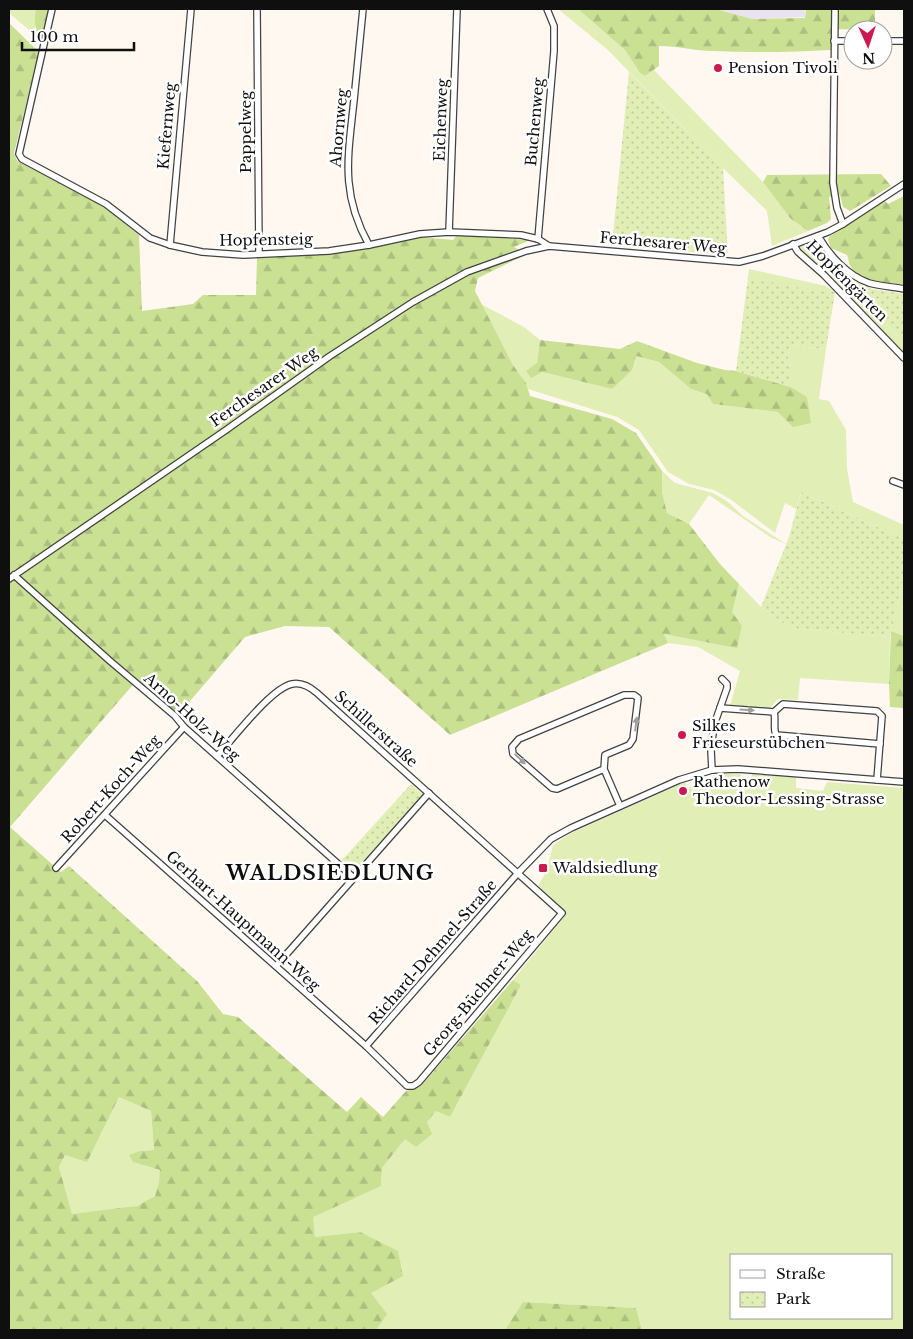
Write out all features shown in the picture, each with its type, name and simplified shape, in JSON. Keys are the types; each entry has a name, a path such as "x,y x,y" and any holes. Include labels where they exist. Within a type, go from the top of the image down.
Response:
{"street":[{"name":"Hopfensteig","path":"52,9 19,154 22,159 106,204 143,234 170,245 225,255 337,251 420,234 449,232 521,235 538,240"},
{"name":"Kiefernweg","path":"170,245 191,9"},
{"name":"Pappelweg","path":"258,9 259,254"},
{"name":"Ahornweg","path":"363,9 347,171 354,210 369,245"},
{"name":"Eichenweg","path":"449,232 457,9"},
{"name":"Buchenweg","path":"538,240 554,51 554,26 546,9"},
{"path":"835,9 833,183 837,208 843,224"},
{"path":"834,40 843,40"},
{"name":"Ferchesarer Weg","path":"11,577 226,430 323,361 413,302 467,272 526,251 549,246 738,262 763,256 818,236 843,224 904,184"},
{"path":"818,236 841,264 860,279 870,283 904,289"},
{"name":"Ferchesarer Weg","path":"538,240 549,246"},
{"name":"Hopfengärten","path":"793,244 798,252 824,275 904,358"},
{"path":"893,481 904,485"},
{"name":"Arno-Holz-Weg","path":"11,577 174,716 354,878"},
{"path":"712,770 711,750 714,725 727,688 727,684 722,679"},
{"name":"Schillerstraße","path":"217,756 271,696 282,688 294,683 305,685 317,693 518,873"},
{"path":"604,769 557,790 552,788 513,754 512,747 519,739 525,736 624,695 634,695 638,698 634,740 629,745 605,755 604,769 620,806"},
{"path":"720,708 774,712 782,704 877,711 882,716 877,780"},
{"path":"774,712 776,720 774,732 776,735 880,744"},
{"name":"Robert-Koch-Weg","path":"56,868 184,727"},
{"name":"Richard-Dehmel-Straße","path":"366,1046 518,873 551,840 571,828 679,780 712,770 738,769 904,782"},
{"path":"276,966 429,793"},
{"name":"Gerhart-Hauptmann-Weg","path":"105,814 366,1046"},
{"name":"Georg-Büchner-Weg","path":"366,1046 407,1086 413,1086 419,1082 562,913 518,873"}],"shaded area":[{"path":"717,9 805,9 805,17 752,19"}],"green space":[{"path":"9,9 37,9 40,36 42,37 36,36 9,13"},
{"path":"36,9 50,9 42,37 37,31 35,24"},
{"path":"558,9 578,9 625,50 640,73 645,76 654,70 763,182 790,218 808,231 772,246 767,211 608,50"},
{"path":"578,9 716,9 752,19 805,18 806,9 875,9 875,20 843,20 843,29 831,29 831,50 742,52 706,51 659,46 659,66 645,76 640,73 625,50"},
{"path":"9,23 39,52 14,153 17,161 102,206 139,235 142,311 193,304 203,295 256,295 257,258 334,254 422,237 453,240 457,235 530,240 514,247 527,254 478,278 475,291 513,365 526,383 530,396 612,419 636,433 662,471 662,492 667,513 689,524 720,564 739,584 732,612 742,626 737,648 664,634 668,643 450,735 329,627 285,626 245,637 178,715 137,680 10,827 61,872 69,866 197,981 223,1014 238,1017 347,1112 361,1097 383,1117 406,1091 421,1086 513,980 521,985 450,1117 436,1111 427,1122 432,1134 416,1147 405,1139 382,1168 381,1186 313,1217 315,1237 360,1232 398,1251 403,1276 371,1293 387,1314 376,1330 9,1330","holes":["119,1097 151,1111 154,1150 140,1151 129,1155 133,1162 160,1170 155,1196 137,1206 72,1214 59,1167 65,1155 87,1162"]},
{"path":"629,72 723,168 728,255 612,245"},
{"path":"881,174 891,186 850,211 843,207 840,195 829,197 831,219 827,223 808,231 790,218 763,182 767,175"},
{"path":"904,196 904,285 875,281 861,276 849,264 847,255 831,248 828,240 829,237 885,201 888,204"},
{"path":"809,242 819,245 849,279 872,289 864,302 904,342 904,354 815,261 799,249 798,246"},
{"path":"749,269 826,286 835,292 793,288 748,277"},
{"path":"748,277 793,287 835,292 826,349 791,345 788,358 791,365 791,387 736,371"},
{"path":"872,289 904,294 904,342 864,302"},
{"path":"481,304 524,327 540,340 537,363 541,372 612,389 636,356 659,362 691,389 707,393 713,404 778,412 807,397 791,387 791,365 788,358 791,345 826,349 819,399 829,401 846,430 847,469 853,502 904,525 904,539 801,492 796,509 785,503 775,533 730,499 714,490 689,484 668,472 639,430 617,417 528,389 513,365"},
{"path":"540,340 620,349 637,341 697,363 736,371 791,387 807,397 811,423 793,427 778,412 713,404 707,394 691,389 659,362 636,356 632,370 612,389 542,372 531,378 526,371 537,363"},
{"path":"662,471 675,483 713,493 728,502 743,516 786,544 770,537 709,495 689,524 667,513 662,492"},
{"path":"801,492 904,539 904,575 890,637 790,628 761,607 789,537"},
{"path":"904,575 904,636 891,631"},
{"path":"739,584 761,607 790,628 890,637 889,684 800,678 798,700 778,699 770,708 730,706 740,671 698,647 668,643 664,634 737,647 742,626 731,612"},
{"path":"891,631 904,636 904,708 890,707"},
{"path":"723,774 741,774 741,779 751,780 752,774 796,777 796,788 823,791 827,782 904,788 904,1330 642,1330 636,1308 523,1302 505,1330 376,1330 386,1314 371,1293 360,1232 315,1237 312,1216 381,1186 382,1168 405,1139 427,1122 436,1111 450,1117 521,985 513,980 564,917 559,906 538,886 547,870 553,845 571,833 685,782 687,788 723,780"},
{"path":"411,784 423,795 354,871 342,860"},
{"path":"119,1097 151,1111 154,1150 140,1151 134,1162 160,1170 157,1191 147,1201 127,1208 72,1214 59,1167 65,1155 87,1161"},
{"path":"523,1302 636,1308 642,1330 505,1330"}],"place":[{"name":"Pension Tivoli","path":"718,68"},
{"name":"Silkes Frieseurstübchen","path":"682,735"},
{"name":"Rathenow Theodor-Lessing-Strasse","path":"683,791"},
{"name":"Waldsiedlung","path":"543,868"}],"district":[{"name":"WALDSIEDLUNG","path":"330,873"}]}
